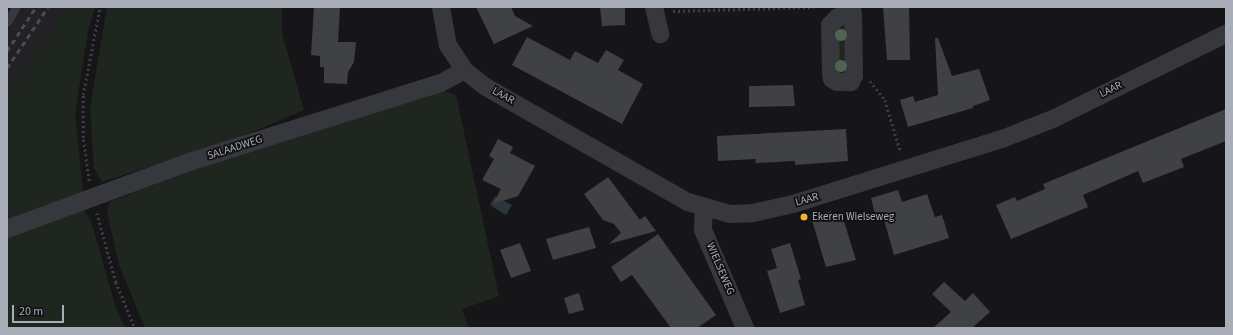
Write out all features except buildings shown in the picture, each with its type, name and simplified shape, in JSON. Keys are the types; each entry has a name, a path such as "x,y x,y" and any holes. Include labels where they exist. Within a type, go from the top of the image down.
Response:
{"street":[{"name":"LAAR","path":"441,7 448,45 464,70 486,87 688,202 704,208 730,214 753,213 792,204 995,142 1055,118 1226,34"},
{"path":"654,9 660,34"},
{"path":"852,11 838,17 830,25 832,79 844,83 851,82 854,71"},
{"name":"SALAADWEG","path":"7,229 192,161 441,82 464,70"},
{"name":"WIELSEWEG","path":"704,208 703,230 745,328"}],"lane":[{"path":"7,22 16,7"}],"path":[{"path":"100,7 86,73 82,118 93,197 116,282 135,328"},
{"path":"654,9 814,7"},
{"path":"854,71 865,74 885,100 906,170"}],"shaded area":[{"path":"23,7 67,7 32,63 7,96 7,31"},
{"path":"67,7 95,7 88,31 75,113 83,192 7,221 7,96 32,63"},
{"path":"107,7 282,7 282,34 304,110 237,138 102,182 94,168 90,108"},
{"path":"841,26 846,28 846,72 844,74 838,72 838,27"},
{"path":"444,91 456,95 499,296 462,309 469,328 145,328 119,265 108,216 107,208 110,202 231,155"},
{"path":"495,196 512,205 506,215 490,205"},
{"path":"77,210 84,211 91,221 115,305 125,328 7,328 7,234"}],"railway":[{"path":"7,51 36,7"},
{"path":"7,68 48,7"}],"place":[{"name":"Ekeren Wielseweg","path":"804,217"}]}
